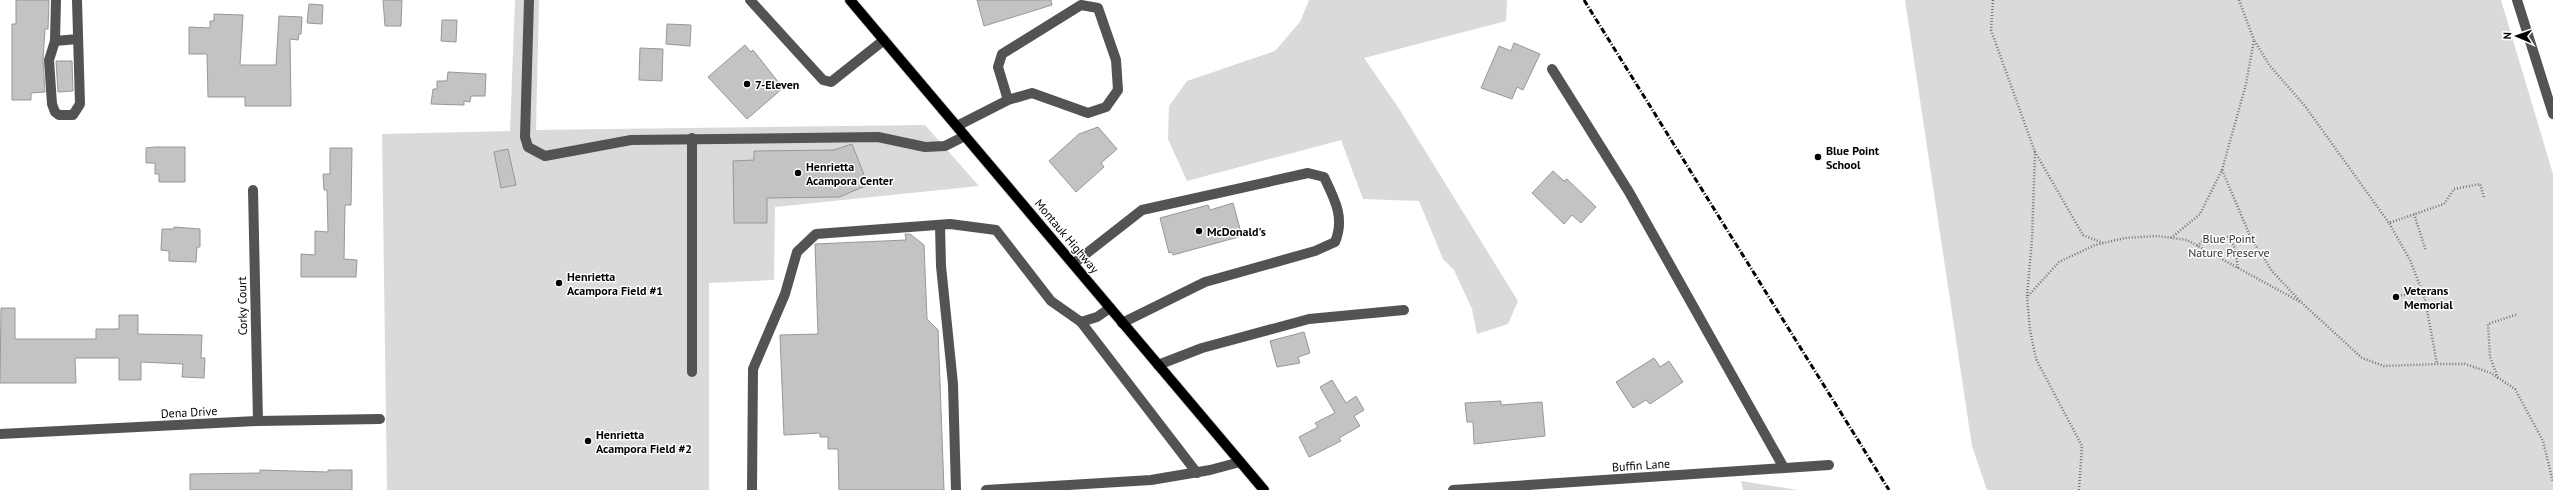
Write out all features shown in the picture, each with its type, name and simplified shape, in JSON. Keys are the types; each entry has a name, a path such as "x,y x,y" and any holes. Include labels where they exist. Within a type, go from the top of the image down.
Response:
{"main road":[{"name":"Montauk Highway","path":"850,0 1264,490"}],"street":[{"path":"56,0 55,41 49,60 52,104 54,112 59,115 73,114 80,104 77,0"},
{"path":"529,0 524,138 528,147 545,156 630,140 692,138 878,137 925,147 945,146 965,136"},
{"path":"750,0 823,80 831,82 884,40"},
{"path":"2517,0 2553,114"},
{"path":"957,126 1008,100 1032,93 1088,113 1106,107 1118,90 1116,60 1098,8 1081,5 1002,54 998,67 1008,100"},
{"path":"55,41 78,39"},
{"path":"1552,69 1629,192 1784,468"},
{"path":"692,138 692,372"},
{"path":"1073,264 1142,210 1308,173 1324,177 1336,202 1341,229 1335,242 1315,251 1205,282 1122,323"},
{"name":"Corky Court","path":"253,190 258,421"},
{"path":"940,225 941,266 953,384 956,490"},
{"path":"752,490 753,369 785,294 798,252 816,234 940,225 996,230 1051,301 1081,322 1196,473"},
{"path":"1081,322 1097,317 1110,308"},
{"path":"1158,365 1202,348 1309,319 1404,310"},
{"name":"Dena Drive","path":"0,434 258,421 380,419"},
{"path":"986,490 1151,480 1196,473 1240,462"},
{"name":"Buffin Lane","path":"1453,490 1566,487 1829,465"}],"path":[{"path":"1993,0 1991,30 2035,152 2084,235 2103,243"},
{"path":"2239,0 2254,40 2270,66 2305,106 2390,223 2410,260 2422,292 2437,364"},
{"path":"2171,238 2200,214 2222,170 2246,84 2254,40"},
{"path":"2035,152 2032,239 2027,297 2030,330 2036,359 2082,446 2079,490"},
{"path":"2222,170 2251,238 2272,272 2302,303 2362,358 2384,366 2465,364 2499,378 2515,389 2543,441 2553,482"},
{"path":"2390,223 2444,204 2454,190 2480,184 2484,197"},
{"path":"2414,214 2426,251"},
{"path":"2197,246 2205,239 2228,237 2235,248 2238,268"},
{"path":"2027,297 2059,262 2103,243 2125,238 2171,238 2187,240 2302,303"},
{"path":"2398,296 2422,292"},
{"path":"2499,378 2490,357 2488,324 2518,314"}],"green space":[{"path":"515,0 539,0 536,130 925,125 979,186 775,207 774,280 709,283 709,490 387,490 382,134 510,131"},
{"path":"1309,0 1507,0 1506,21 1364,58 1398,107 1518,301 1508,324 1477,334 1472,309 1454,270 1443,259 1419,201 1363,199 1341,140 1187,181 1168,139 1169,106 1187,81 1275,51 1300,22"},
{"name":"Blue Point Nature Preserve","path":"1905,0 2501,0 2553,174 2553,490 1987,490 1972,446"},
{"path":"1741,481 1798,490 1743,490"}],"building":[{"path":"16,0 49,0 48,29 45,29 43,60 45,92 31,93 31,100 12,100 12,24 16,24"},
{"path":"383,0 402,0 401,26 385,26"},
{"path":"977,0 1051,0 1052,5 984,26"},
{"path":"309,4 323,5 322,24 307,23"},
{"path":"214,14 243,15 240,65 276,65 279,16 302,17 301,34 299,34 298,40 290,39 291,106 245,106 245,97 208,97 207,54 189,54 189,27 210,28 210,21 214,21"},
{"path":"442,20 457,20 456,42 441,41"},
{"path":"667,24 691,25 690,46 666,44"},
{"path":"1514,43 1540,54 1523,90 1517,87 1512,99 1481,88 1499,46 1511,51"},
{"name":"7-Eleven","path":"745,45 751,52 753,50 783,88 747,119 708,77"},
{"path":"640,48 663,49 662,81 639,80"},
{"path":"56,61 72,61 73,91 58,92"},
{"path":"448,72 486,74 485,96 471,96 470,102 464,101 464,105 431,104 433,89 437,89 437,81 447,81"},
{"path":"1098,127 1117,149 1101,163 1104,167 1076,192 1049,161 1079,134"},
{"name":"Henrietta Acampora Center","path":"852,144 868,185 839,197 767,198 767,223 734,223 733,161 754,160 754,151 834,150"},
{"path":"185,147 185,182 159,182 159,174 155,174 155,163 146,163 146,148"},
{"path":"330,148 352,148 351,205 345,205 344,259 357,260 356,277 301,277 301,254 315,255 315,231 328,232 327,190 324,190 323,174 330,174"},
{"path":"508,149 516,185 501,188 494,152"},
{"path":"1553,171 1564,181 1567,179 1596,207 1581,223 1572,215 1564,224 1532,193"},
{"path":"1233,203 1242,236 1173,255 1172,252 1169,253 1160,218 1208,205 1210,210"},
{"path":"174,227 200,229 200,247 197,247 196,262 169,261 169,251 161,250 162,229 174,229"},
{"path":"905,234 910,234 924,245 927,319 938,330 944,490 839,490 838,449 828,449 828,437 820,437 820,433 784,435 780,335 818,334 815,244 906,240"},
{"path":"1,308 15,308 15,339 96,339 96,329 119,329 119,315 138,315 138,334 202,335 201,358 205,358 204,378 182,377 183,364 141,362 141,380 119,380 119,358 75,358 76,383 0,383"},
{"path":"1304,332 1310,353 1298,357 1300,363 1277,367 1270,341"},
{"path":"1654,358 1660,367 1669,361 1683,382 1650,404 1646,400 1633,408 1616,382"},
{"path":"1332,380 1346,403 1356,396 1364,410 1354,416 1360,426 1339,438 1341,441 1309,457 1299,437 1318,427 1315,423 1335,413 1320,387"},
{"path":"1501,401 1501,405 1542,402 1545,436 1474,444 1473,422 1467,422 1465,403"},
{"path":"260,470 328,472 328,470 352,470 352,490 190,490 190,474 260,473"}],"railway":[{"path":"1584,0 1889,490"}],"place":[{"name":"7-Eleven","path":"747,84"},
{"name":"Blue Point School","path":"1818,157"},
{"name":"Henrietta Acampora Center","path":"798,173"},
{"name":"McDonald's","path":"1199,231"},
{"name":"Henrietta Acampora Field #1","path":"559,283"},
{"name":"Veterans Memorial","path":"2396,297"},
{"name":"Henrietta Acampora Field #2","path":"588,441"}]}
